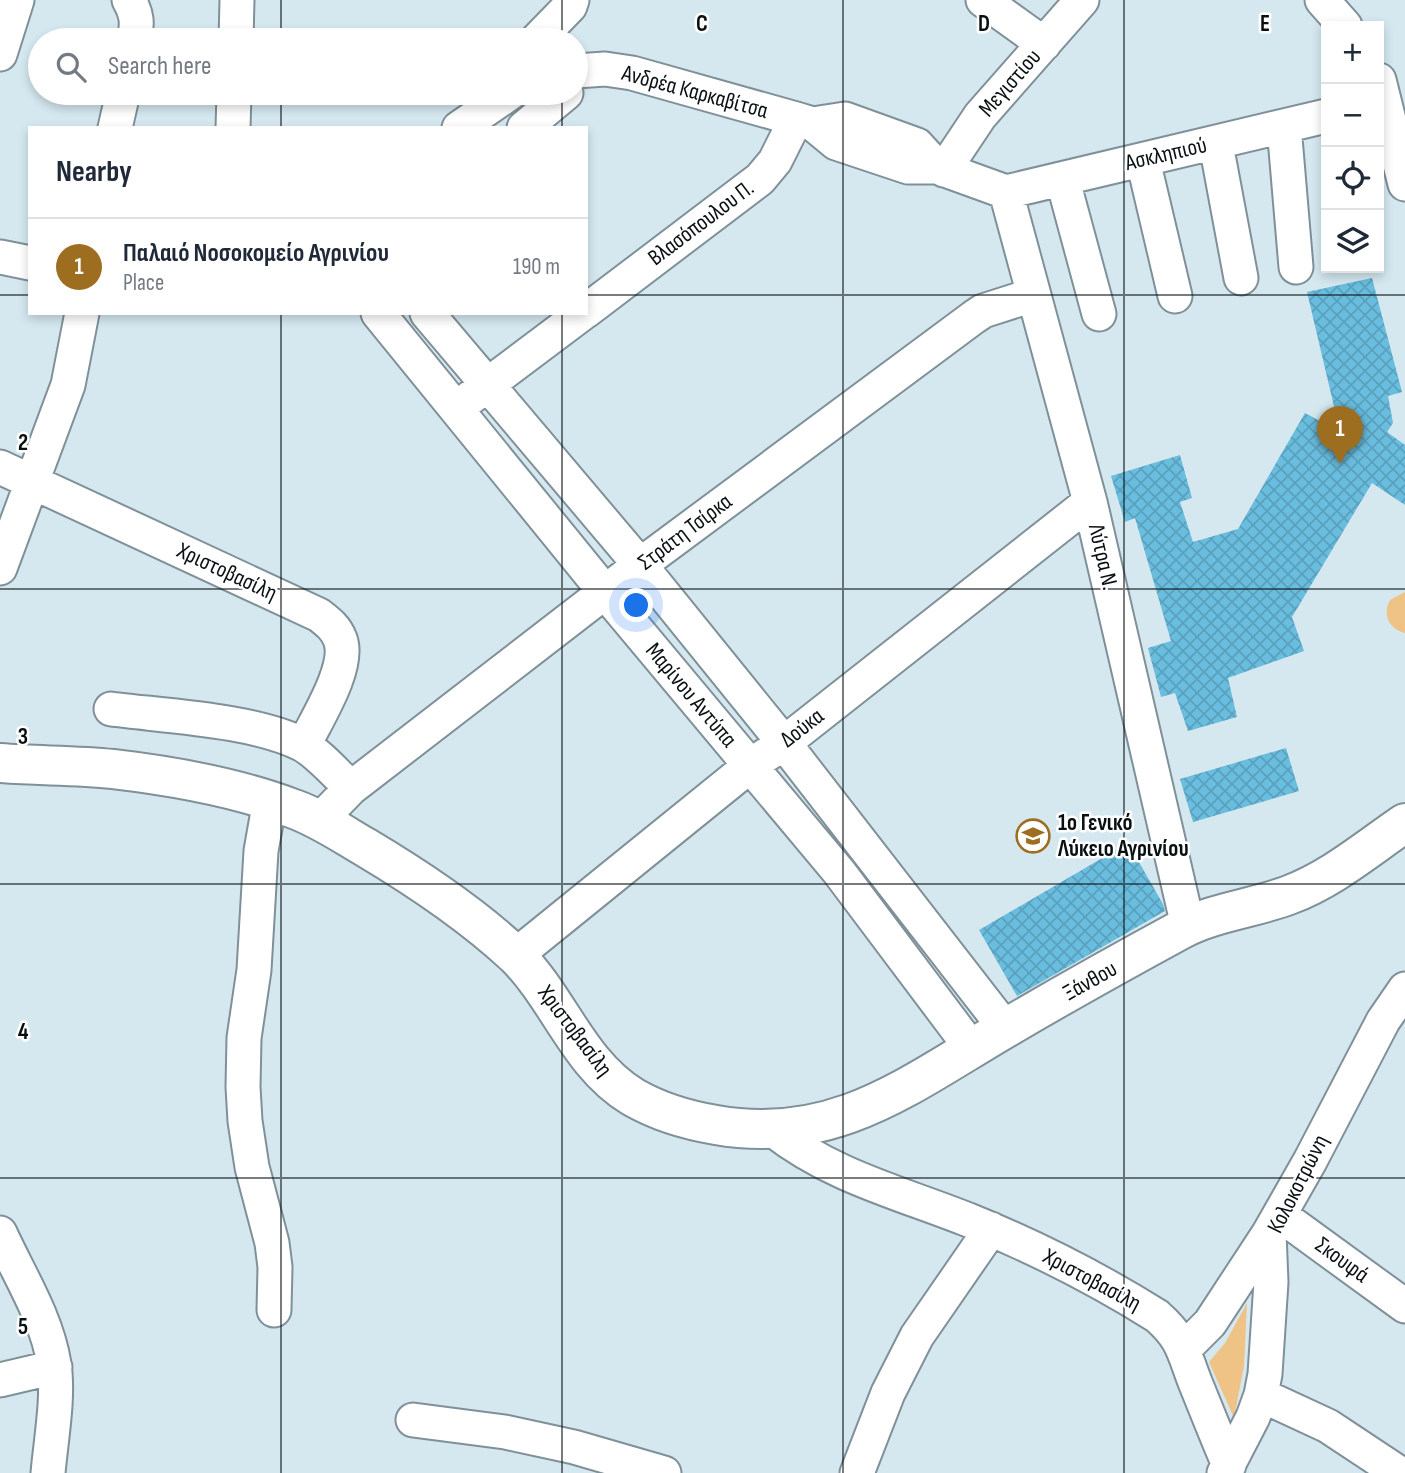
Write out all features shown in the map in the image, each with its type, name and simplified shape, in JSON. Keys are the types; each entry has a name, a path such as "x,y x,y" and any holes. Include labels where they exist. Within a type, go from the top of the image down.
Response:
{"main road":[{"name":"Χριστοβασίλη","path":"0,763 113,769 146,774 270,800 320,820 441,897 515,956 537,982 595,1064 632,1096 677,1118 738,1129 773,1130"},
{"name":"Ξάνθου","path":"773,1130 809,1126 870,1107 1188,926 1288,895 1316,883 1405,822"}],"street":[{"path":"0,54 17,0"},
{"path":"129,0 135,11 137,28"},
{"path":"236,28 237,0"},
{"path":"549,28 570,6 572,0"},
{"path":"983,0 1044,44"},
{"name":"Μεγιστίου","path":"940,169 980,116 1082,0"},
{"path":"1322,0 1341,21"},
{"name":"Ανδρέα Καρκαβίτσα","path":"588,74 632,73 804,121 836,143 908,167 940,169 1006,192"},
{"path":"115,126 120,105"},
{"path":"233,126 234,105"},
{"path":"462,126 489,105"},
{"path":"526,126 552,105"},
{"path":"1384,107 1405,184"},
{"name":"Ασκληπιού","path":"1006,192 1321,117"},
{"name":"Βλασόπουλου Π.","path":"588,310 760,179 804,121"},
{"path":"1285,138 1296,267"},
{"path":"1218,155 1241,278"},
{"path":"1146,173 1175,296"},
{"name":"Λύτρα Ν.","path":"1006,192 1090,502 1188,926"},
{"path":"1066,192 1099,314"},
{"path":"0,257 28,264"},
{"name":"Στράτη Τσίρκα","path":"320,820 351,788 640,565 974,317 983,311 1033,295"},
{"path":"0,568 68,385 82,315"},
{"name":"Μαρίνου Αντύπα","path":"379,315 858,895 972,1049"},
{"name":"Μαρίνου Αντύπα","path":"429,315 640,565 784,743 1006,1028"},
{"name":"Βλασόπουλου Π.","path":"456,408 581,315"},
{"name":"Χριστοβασίλη","path":"0,467 296,604 319,615 333,626 341,639 343,655 337,676 304,745"},
{"name":"Δούκα","path":"515,956 751,765 784,743 1090,502"},
{"path":"111,709 240,726 304,745 351,788"},
{"path":"270,800 261,851 254,970 244,1038 243,1087 252,1167 272,1243 274,1310"},
{"path":"858,895 886,875"},
{"name":"Κολοκοτρώνη","path":"1226,1469 1261,1395 1265,1374 1274,1224 1379,1027 1405,989"},
{"name":"Χριστοβασίλη","path":"773,1130 803,1153 845,1174 991,1229 1067,1265 1140,1305 1169,1326 1184,1349 1226,1469"},
{"path":"1184,1349 1210,1323 1274,1224"},
{"name":"Σκουφά","path":"1274,1224 1405,1307"},
{"path":"857,1473 888,1393 917,1336 991,1229"},
{"path":"0,1233 38,1315 55,1367 48,1473"},
{"path":"0,1380 55,1367"},
{"path":"1261,1395 1328,1426 1399,1473"},
{"path":"412,1420 505,1432 574,1447 664,1473"}],"shaded area":[{"path":"1405,592 1405,633 1391,625 1387,611 1390,600"},
{"path":"1247,1303 1244,1366 1234,1418 1209,1362 1225,1343"}],"building":[{"path":"1372,278 1402,392 1388,396 1393,423 1387,432 1405,445 1405,505 1372,483 1292,617 1304,651 1228,678 1237,717 1188,731 1175,693 1161,697 1148,648 1171,641 1135,518 1125,522 1111,476 1180,455 1192,498 1180,502 1193,542 1238,529 1305,413 1340,432 1307,292"},
{"path":"1286,748 1299,791 1193,822 1180,779"},
{"path":"1128,843 1165,911 1017,996 979,930"}],"place":[{"name":"Παλαιό Νοσοκομείο Αγρινίου","path":"1340,464"},
{"name":"1ο Γενικό Λύκειο Αγρινίου","path":"1033,836"}]}
